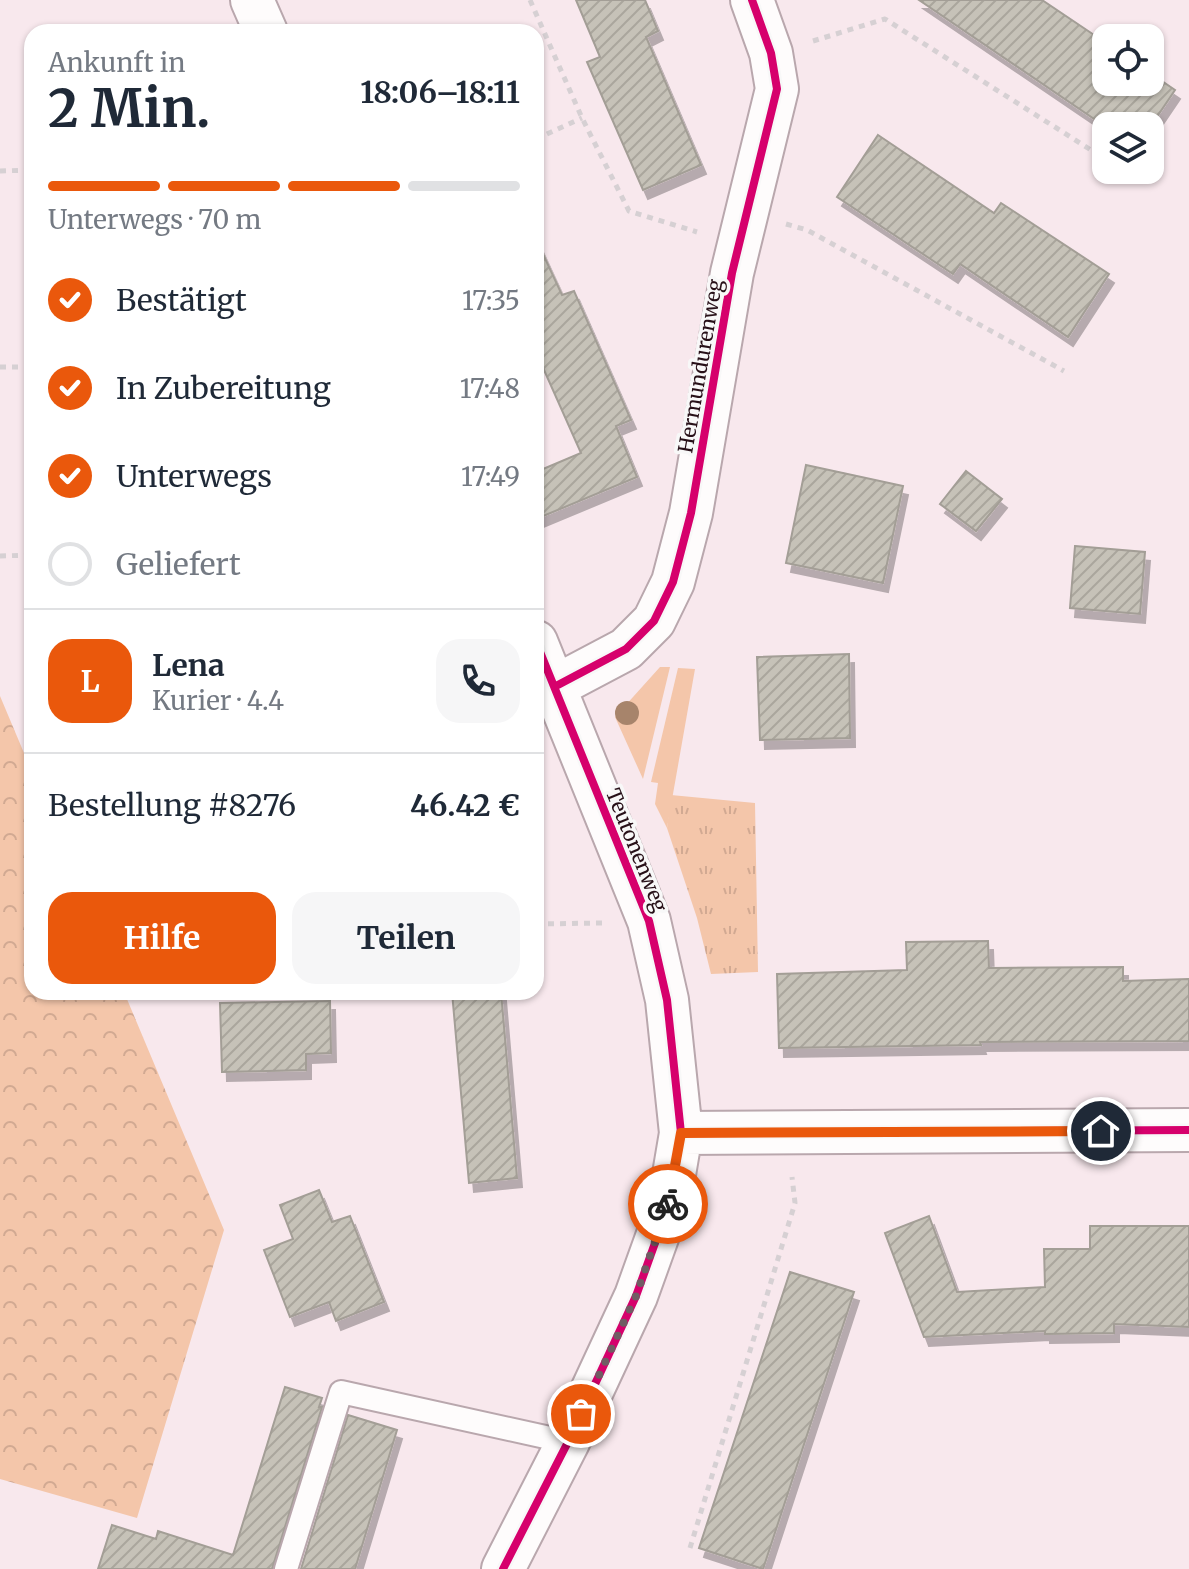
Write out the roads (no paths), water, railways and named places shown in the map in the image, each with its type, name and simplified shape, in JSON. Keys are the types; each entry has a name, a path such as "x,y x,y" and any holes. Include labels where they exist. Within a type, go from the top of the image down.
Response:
{"street":[{"path":"252,0 262,24"},
{"name":"Hermundurenweg","path":"556,686 626,649 654,621 673,582 691,513 732,273 777,89 771,53 752,0"},
{"name":"Teutonenweg","path":"503,1569 568,1442 636,1296 669,1204 681,1133 667,1000 649,921 544,660"},
{"path":"681,1133 1189,1130"}],"lane":[{"path":"286,1569 341,1392 568,1442"}]}
